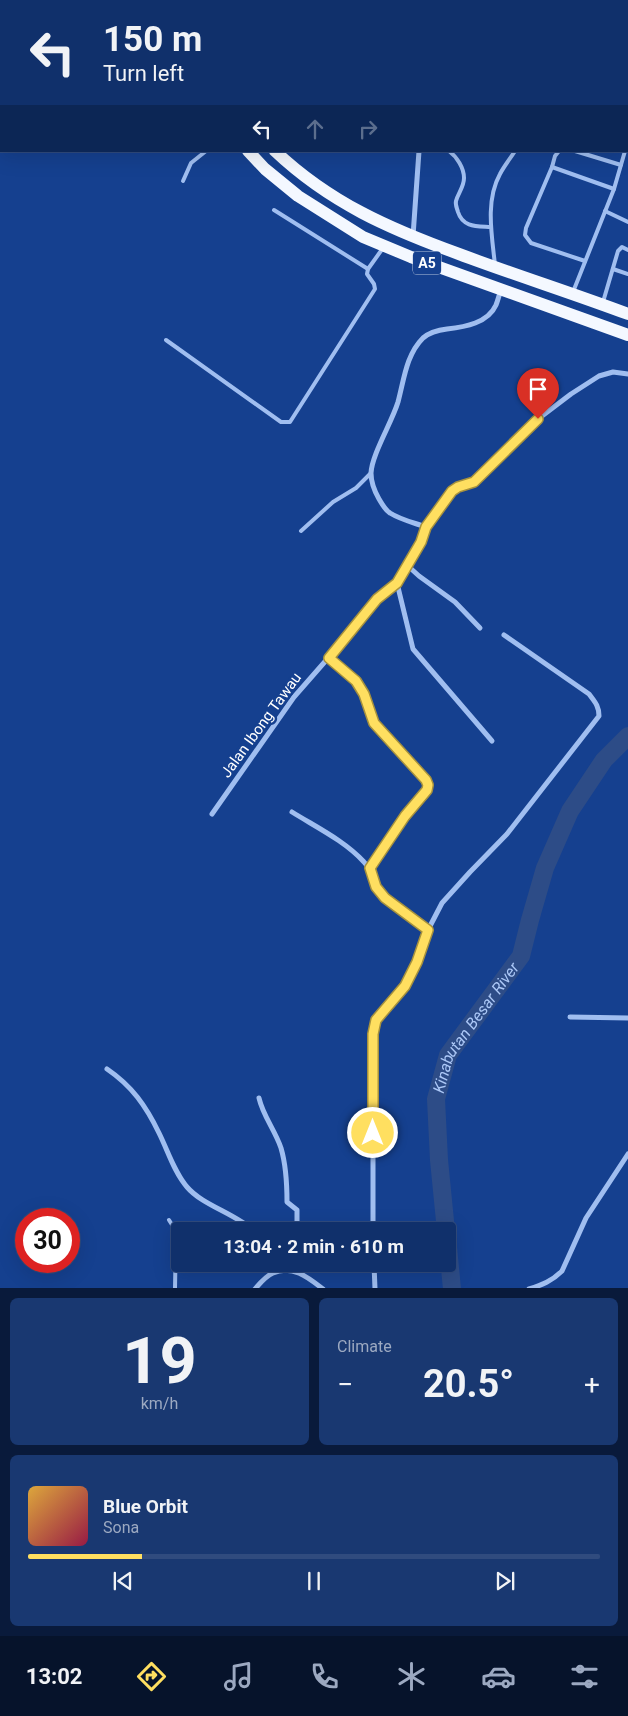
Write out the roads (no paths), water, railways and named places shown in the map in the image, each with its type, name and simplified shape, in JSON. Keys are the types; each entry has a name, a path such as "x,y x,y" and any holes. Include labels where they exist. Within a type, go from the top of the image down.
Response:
{"highway":[{"name":"A5","path":"249,152 298,196 345,227 385,247 628,335"},
{"name":"A5","path":"276,152 308,179 370,218 413,237 628,314"}],"street":[{"path":"413,237 419,152"},
{"path":"426,527 398,517 386,509 377,495 371,473 376,456 398,402 408,365 422,339 435,331 463,327 481,320 489,315 496,306 501,290"},
{"name":"Jalan Ibong Tawau","path":"212,814 294,697 329,658 377,599 397,583 421,542 426,527 452,491 474,482 538,419 571,394 599,376 614,372 628,374"},
{"path":"408,566 455,602 480,628"},
{"path":"397,583 413,649 492,741"},
{"path":"373,1222 373,1034 376,1020 405,986 417,962 428,930 442,903 507,834 599,716 596,702 588,694 504,635"},
{"path":"329,658 356,681 364,694 374,723 426,780 428,785 427,790 405,816 370,868"},
{"path":"292,812 363,860 370,868 376,887 385,898 428,930"},
{"path":"570,1017 628,1018"},
{"path":"107,1069 131,1088 146,1108 180,1177 191,1192 243,1222"},
{"path":"259,1098 267,1120 281,1146 285,1166 287,1202 297,1210 297,1222"},
{"path":"528,1288 543,1285 562,1271 586,1218 628,1154"},
{"path":"255,1288 272,1273 278,1272"},
{"path":"297,1272 323,1288"},
{"path":"374,1272 375,1288"}],"lane":[{"path":"183,180 186,170 191,163 205,152"},
{"path":"450,152 459,161 464,177 463,186 456,203 459,216 466,224 491,227"},
{"path":"495,267 491,227 491,198 499,174 514,152"},
{"path":"558,152 554,156 552,167 526,228 525,236 531,243 585,261"},
{"path":"578,152 621,165"},
{"path":"572,294 614,189 625,152"},
{"path":"552,167 614,189"},
{"path":"274,210 368,269"},
{"path":"605,211 628,222"},
{"path":"166,340 281,422 290,422 375,288 367,274 368,269 385,247"},
{"path":"602,304 618,251 622,248 628,250"},
{"path":"612,269 628,274"},
{"path":"301,531 333,502 356,488 371,473"},
{"path":"169,1220 176,1231 175,1288"}],"waterway":[{"name":"Kinabutan Besar River","path":"445,1222 439,1160 436,1099 448,1055 521,956 545,868 570,811 604,760 628,736"},
{"name":"Kinabutan Besar River","path":"450,1272 452,1288"}]}
